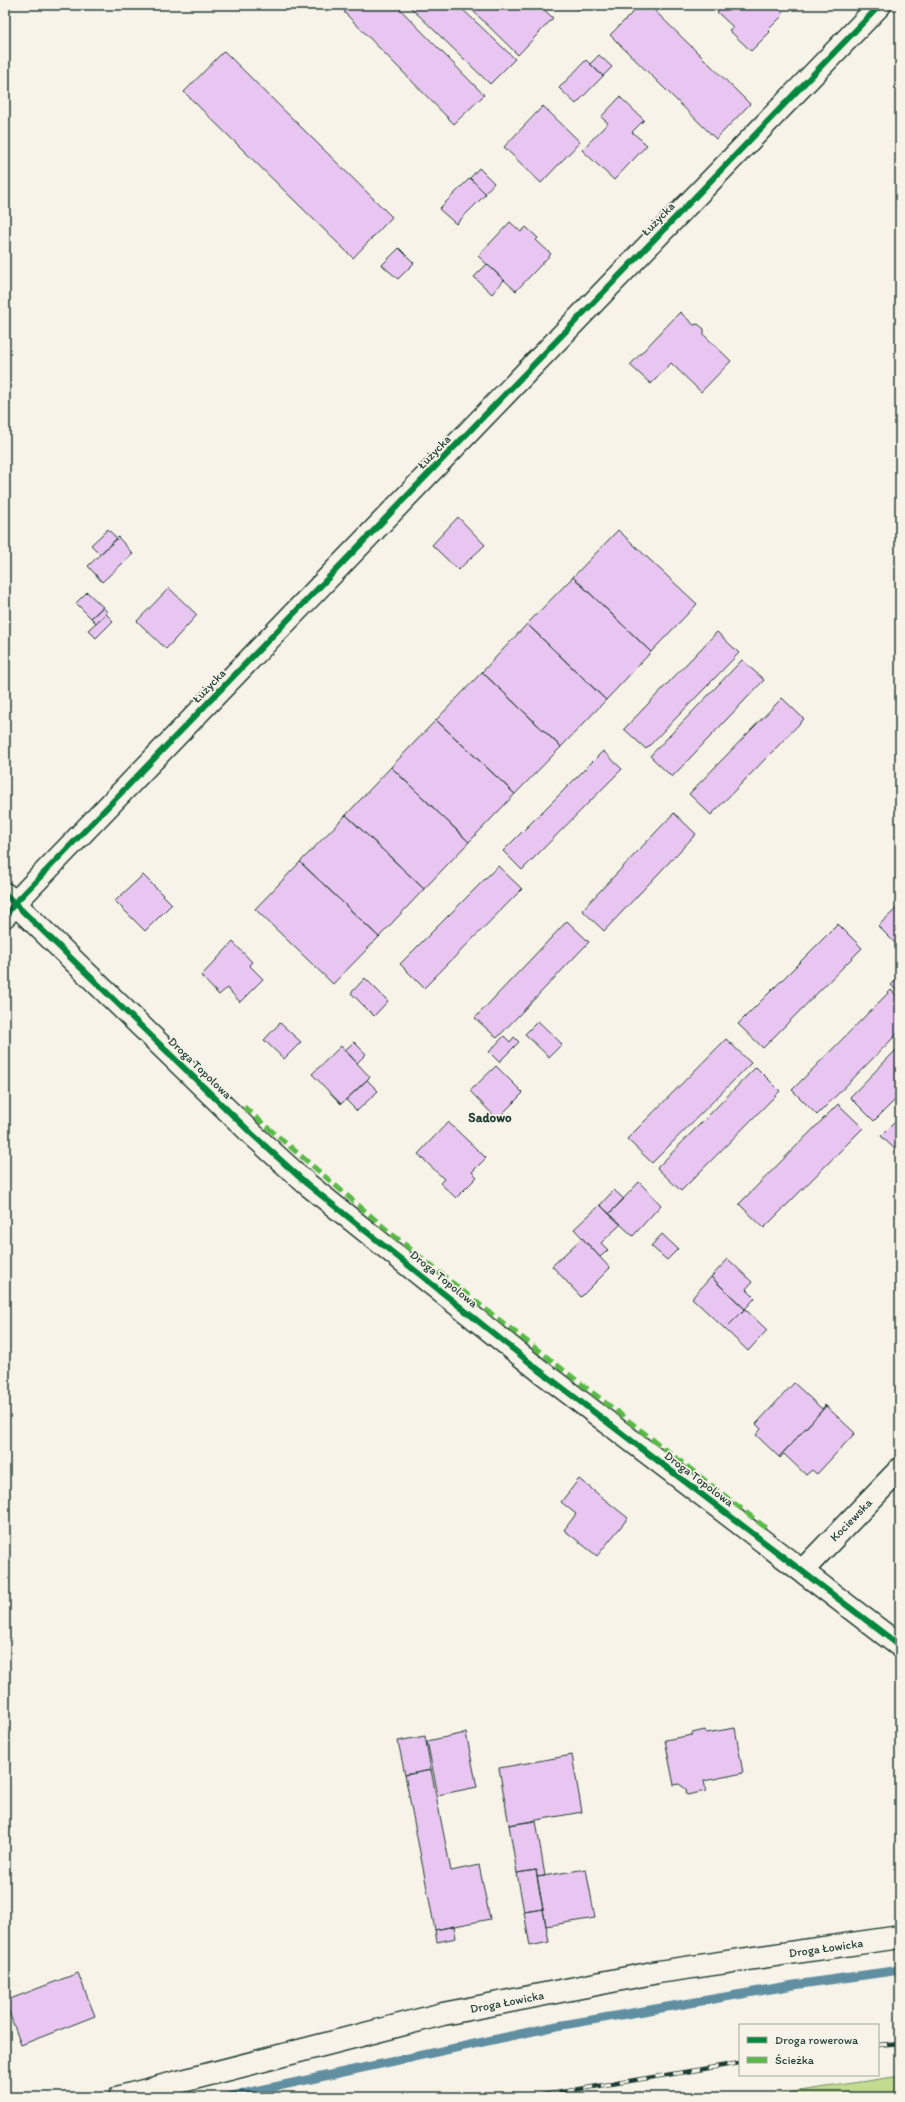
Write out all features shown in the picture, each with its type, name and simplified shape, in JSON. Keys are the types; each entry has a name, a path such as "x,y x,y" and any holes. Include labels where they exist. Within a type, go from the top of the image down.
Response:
{"street":[{"name":"Łużycka","path":"8,904 880,5"},
{"name":"Droga Topolowa","path":"8,904 307,1184 539,1370 900,1646"},
{"name":"Kociewska","path":"802,1572 900,1469"},
{"name":"Droga Łowicka","path":"120,2097 443,2014 658,1972 900,1937"}],"green space":[{"path":"900,2076 900,2097 760,2097"}],"building":[{"path":"352,5 396,5 484,95 454,124 344,12"},
{"path":"408,5 458,5 515,59 490,84"},
{"path":"467,5 539,5 553,18 518,55"},
{"path":"574,5 586,5 580,11"},
{"path":"640,5 649,5 750,104 716,139 610,35"},
{"path":"723,5 775,5 784,14 768,30 770,32 751,51 729,30 733,27 717,12"},
{"path":"224,51 392,217 353,258 184,92"},
{"path":"599,55 612,67 603,76 590,64"},
{"path":"586,60 603,76 576,104 559,88"},
{"path":"620,97 644,120 632,132 647,145 614,180 582,150 608,123 601,117"},
{"path":"543,106 580,142 541,183 504,147"},
{"path":"479,168 494,183 485,193 470,178"},
{"path":"470,178 486,194 456,224 439,209"},
{"path":"510,222 521,232 526,227 538,238 536,240 551,254 516,291 478,256"},
{"path":"399,248 414,263 398,279 382,265"},
{"path":"487,264 504,280 492,294 474,277"},
{"path":"680,312 694,325 698,324 704,329 704,335 731,361 701,392 671,363 651,384 630,365"},
{"path":"458,517 485,545 458,570 432,545"},
{"path":"108,529 117,539 100,554 91,545"},
{"path":"618,530 697,604 651,652 573,577"},
{"path":"118,537 133,554 102,582 88,566"},
{"path":"573,577 651,652 606,700 527,624"},
{"path":"169,588 197,615 166,649 137,621"},
{"path":"87,592 103,607 91,618 76,603"},
{"path":"103,607 107,612 96,623 91,618"},
{"path":"106,614 113,621 96,638 88,630"},
{"path":"527,624 606,700 561,747 482,672"},
{"path":"717,632 739,653 646,749 624,729"},
{"path":"742,660 764,680 672,777 650,756"},
{"path":"482,672 561,747 515,794 436,720"},
{"path":"782,698 804,719 711,815 689,794"},
{"path":"436,720 515,794 469,842 391,767"},
{"path":"603,751 622,769 522,870 503,851"},
{"path":"391,767 469,842 424,889 346,815"},
{"path":"674,813 696,834 604,931 582,910"},
{"path":"346,815 424,889 379,937 300,862"},
{"path":"300,862 379,937 333,984 255,909"},
{"path":"498,866 522,889 424,988 400,964"},
{"path":"143,875 172,904 145,931 115,901"},
{"path":"900,905 900,948 878,926"},
{"path":"567,921 589,942 497,1038 475,1018"},
{"path":"838,924 862,948 763,1048 738,1024"},
{"path":"233,942 252,962 249,965 263,979 240,1002 227,988 219,995 201,976"},
{"path":"900,976 900,994 891,985"},
{"path":"365,978 388,1001 374,1016 351,993"},
{"path":"891,990 900,999 900,1031 817,1115 792,1090"},
{"path":"538,1021 562,1044 549,1057 525,1034"},
{"path":"280,1023 301,1042 284,1059 264,1040"},
{"path":"504,1036 510,1042 514,1037 519,1042 499,1062 489,1052"},
{"path":"726,1039 751,1063 652,1163 627,1139"},
{"path":"354,1042 366,1054 357,1063 345,1050"},
{"path":"341,1046 370,1077 341,1104 312,1074"},
{"path":"900,1046 900,1095 874,1121 850,1097"},
{"path":"496,1066 523,1093 497,1119 470,1091"},
{"path":"756,1067 780,1091 681,1191 657,1168"},
{"path":"367,1080 378,1091 357,1111 346,1100"},
{"path":"838,1104 863,1128 764,1228 739,1204"},
{"path":"900,1117 900,1154 881,1136"},
{"path":"448,1122 486,1158 472,1172 477,1177 456,1198 440,1183 444,1179 418,1154"},
{"path":"639,1182 661,1205 633,1236 609,1214"},
{"path":"614,1190 624,1199 609,1214 600,1205"},
{"path":"600,1205 621,1224 601,1243 608,1250 600,1257 574,1229"},
{"path":"662,1234 678,1249 667,1260 651,1246"},
{"path":"582,1238 610,1268 581,1297 552,1266"},
{"path":"728,1259 752,1282 746,1289 755,1298 745,1309 711,1277"},
{"path":"711,1277 745,1309 725,1329 692,1298"},
{"path":"745,1309 767,1330 748,1351 725,1329"},
{"path":"794,1383 822,1409 825,1405 826,1406 779,1457 756,1435 761,1429 756,1424"},
{"path":"826,1406 855,1433 817,1474 812,1470 806,1475 784,1454 780,1458 779,1457"},
{"path":"579,1479 628,1518 597,1556 564,1530 576,1514 561,1502"},
{"path":"735,1728 743,1773 704,1781 706,1791 687,1795 686,1789 679,1784 674,1785 665,1740 692,1735 692,1733 705,1730 706,1733"},
{"path":"466,1733 477,1787 438,1795 427,1741"},
{"path":"425,1736 431,1770 405,1775 398,1741"},
{"path":"572,1755 582,1812 509,1825 499,1768"},
{"path":"431,1770 451,1871 479,1865 490,1919 435,1930 405,1775"},
{"path":"536,1821 545,1876 537,1877 536,1870 517,1873 509,1825"},
{"path":"586,1869 595,1918 546,1926 537,1877"},
{"path":"536,1870 543,1909 524,1912 517,1873"},
{"path":"543,1909 549,1942 530,1946 524,1912"},
{"path":"454,1926 456,1938 437,1942 435,1930"},
{"path":"78,1973 95,2016 21,2045 5,2001"}],"waterway":[{"path":"228,2097 557,2026 794,1985 900,1970"}],"railway":[{"path":"879,2045 900,2043"},
{"path":"531,2097 739,2063"}],"marked path":[{"path":"244,1107 393,1235 766,1528"}],"cycle path":[{"path":"5,916 15,903 880,5"},
{"path":"5,894 252,1134 307,1184 539,1370 900,1646"}],"district":[{"name":"Sadowo","path":"490,1117"}]}
